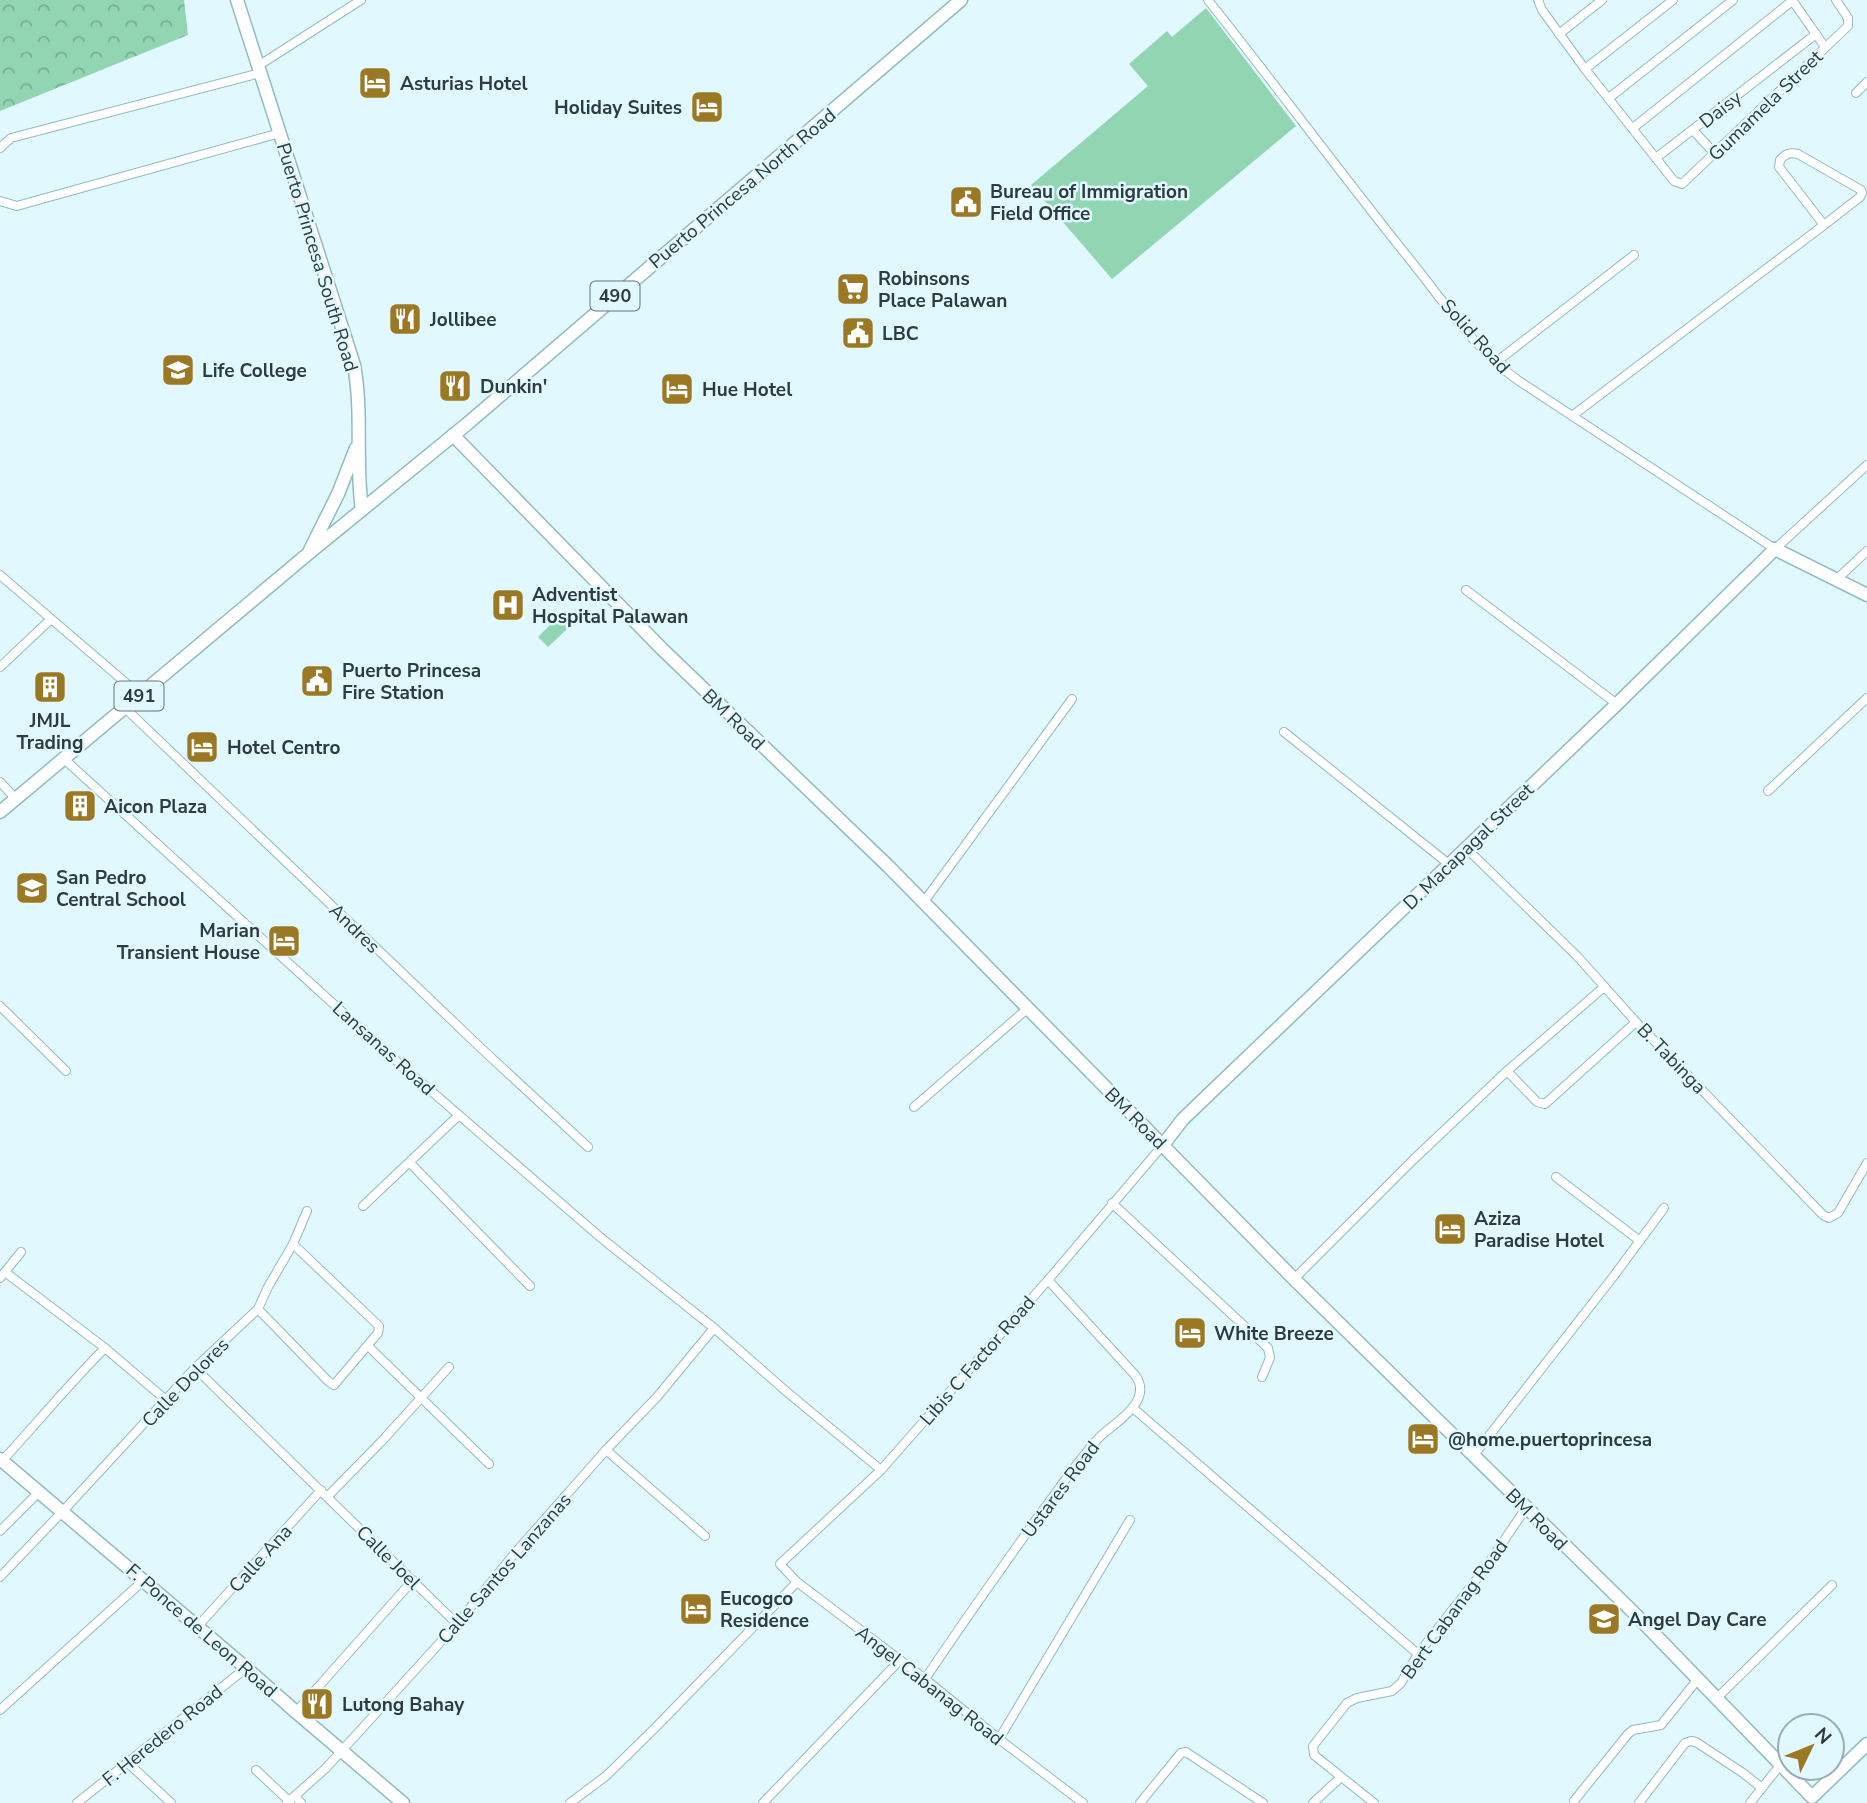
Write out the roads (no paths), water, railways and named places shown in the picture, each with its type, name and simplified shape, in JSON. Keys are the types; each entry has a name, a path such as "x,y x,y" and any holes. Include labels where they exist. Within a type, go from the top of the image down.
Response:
{"street":[{"name":"Puerto Princesa South Road","path":"237,0 354,365 358,387 358,487 362,510"},
{"path":"0,148 11,138 259,69 361,0"},
{"name":"Puerto Princesa North Road","path":"362,510 807,134 961,0"},
{"name":"Solid Road","path":"1208,0 1373,214 1495,363 1512,377 1775,549 1867,595"},
{"path":"1538,0 1542,10 1585,69 1656,158"},
{"path":"1559,34 1602,0"},
{"path":"1585,69 1674,0"},
{"path":"1609,98 1733,0"},
{"name":"Gumamela Street","path":"1656,158 1674,181 1685,183 1847,26 1848,18 1836,0"},
{"path":"1633,128 1792,1 1825,47"},
{"name":"Daisy","path":"1656,158 1816,34"},
{"path":"1856,93 1867,82"},
{"path":"1693,130 1715,154"},
{"path":"0,201 9,205 24,204 280,133"},
{"path":"1572,416 1824,225 1860,197 1860,188 1798,154 1786,154 1780,160 1779,167 1824,225"},
{"path":"1495,363 1634,255"},
{"name":"BM Road","path":"453,435 662,649 888,866 1294,1279 1636,1615 1776,1759"},
{"path":"309,553 338,494 359,440"},
{"path":"1775,549 1867,465"},
{"name":"491","path":"0,812 362,510"},
{"name":"D. Macapagal Street","path":"1163,1145 1183,1119 1450,865 1775,549"},
{"path":"1836,580 1867,551"},
{"path":"0,575 139,695"},
{"path":"1466,590 1617,704"},
{"path":"0,667 50,620"},
{"path":"1768,791 1867,698"},
{"path":"923,903 1072,699"},
{"name":"Andres","path":"125,708 588,1147"},
{"path":"1284,732 1450,865"},
{"name":"Lansanas Road","path":"63,758 393,1058 600,1237 714,1328 881,1470"},
{"path":"0,782 15,798"},
{"name":"B. Tabinga","path":"1466,848 1577,956 1604,988 1826,1217 1832,1218 1838,1213 1867,1163"},
{"path":"1294,1279 1507,1071 1604,988"},
{"path":"0,1006 66,1070"},
{"path":"914,1107 1027,1009"},
{"path":"1507,1071 1537,1102 1545,1104 1636,1021"},
{"path":"363,1206 460,1115"},
{"name":"Libis C Factor Road","path":"780,1564 881,1470 1163,1145"},
{"path":"410,1163 530,1286"},
{"path":"1556,1177 1640,1241"},
{"path":"1112,1203 1268,1348 1270,1358 1262,1377"},
{"path":"1474,1455 1664,1208"},
{"name":"Calle Dolores","path":"0,1577 195,1368 258,1309 293,1244 307,1211"},
{"path":"258,1309 332,1384 337,1383 378,1333 379,1326 293,1244"},
{"path":"21,1252 3,1275 105,1348 166,1400"},
{"path":"1048,1280 1140,1382 1142,1388 1133,1408 1419,1654"},
{"name":"Calle Santos Lanzanas","path":"293,1801 457,1624 515,1553 657,1397 714,1328"},
{"path":"368,1346 489,1464"},
{"path":"1,1460 105,1348"},
{"name":"Calle Ana","path":"198,1626 325,1493 422,1398 449,1367"},
{"name":"Calle Joel","path":"195,1368 457,1624"},
{"name":"Ustares Road","path":"925,1679 1083,1456 1101,1435 1133,1408"},
{"path":"607,1450 705,1536"},
{"name":"F. Ponce de Leon Road","path":"1,1460 403,1803"},
{"path":"0,1531 40,1491"},
{"name":"Bert Cabanag Road","path":"1374,1803 1314,1755 1312,1746 1347,1703 1396,1688 1486,1567 1526,1508"},
{"path":"999,1740 1130,1520"},
{"name":"Angel Cabanag Road","path":"780,1564 797,1581 1083,1803"},
{"path":"0,1710 144,1580"},
{"path":"296,1712 413,1580"},
{"path":"570,1803 606,1776 646,1737 797,1581"},
{"path":"1717,1698 1832,1585"},
{"path":"763,1803 900,1660"},
{"name":"F. Heredero Road","path":"77,1803 246,1668"},
{"path":"1574,1801 1628,1734 1633,1730 1661,1725 1698,1679"},
{"path":"1639,1803 1685,1743 1691,1741 1762,1788"},
{"path":"1815,1800 1867,1744"},
{"path":"1140,1803 1181,1753 1186,1752 1263,1803"},
{"path":"127,1762 171,1803"},
{"path":"256,1770 293,1801"},
{"path":"1751,1803 1776,1770"},
{"path":"1313,1803 1341,1777"},
{"name":"BM Road","path":"1798,1782 1815,1800"}],"place":[{"name":"Asturias Hotel","path":"375,83"},
{"name":"Holiday Suites","path":"707,107"},
{"name":"Bureau of Immigration Field Office","path":"966,202"},
{"name":"Robinsons Place Palawan","path":"853,289"},
{"name":"Jollibee","path":"405,319"},
{"name":"LBC","path":"858,333"},
{"name":"Life College","path":"178,370"},
{"name":"Dunkin'","path":"455,386"},
{"name":"Hue Hotel","path":"677,389"},
{"name":"Adventist Hospital Palawan","path":"508,605"},
{"name":"Puerto Princesa Fire Station","path":"317,681"},
{"name":"JMJL Trading","path":"50,687"},
{"name":"Hotel Centro","path":"202,747"},
{"name":"Aicon Plaza","path":"80,806"},
{"name":"San Pedro Central School","path":"32,888"},
{"name":"Marian Transient House","path":"284,941"},
{"name":"Aziza Paradise Hotel","path":"1450,1229"},
{"name":"White Breeze","path":"1190,1333"},
{"name":"@home.puertoprincesa","path":"1423,1439"},
{"name":"Eucogco Residence","path":"696,1609"},
{"name":"Angel Day Care","path":"1604,1619"},
{"name":"Lutong Bahay","path":"317,1704"}]}
